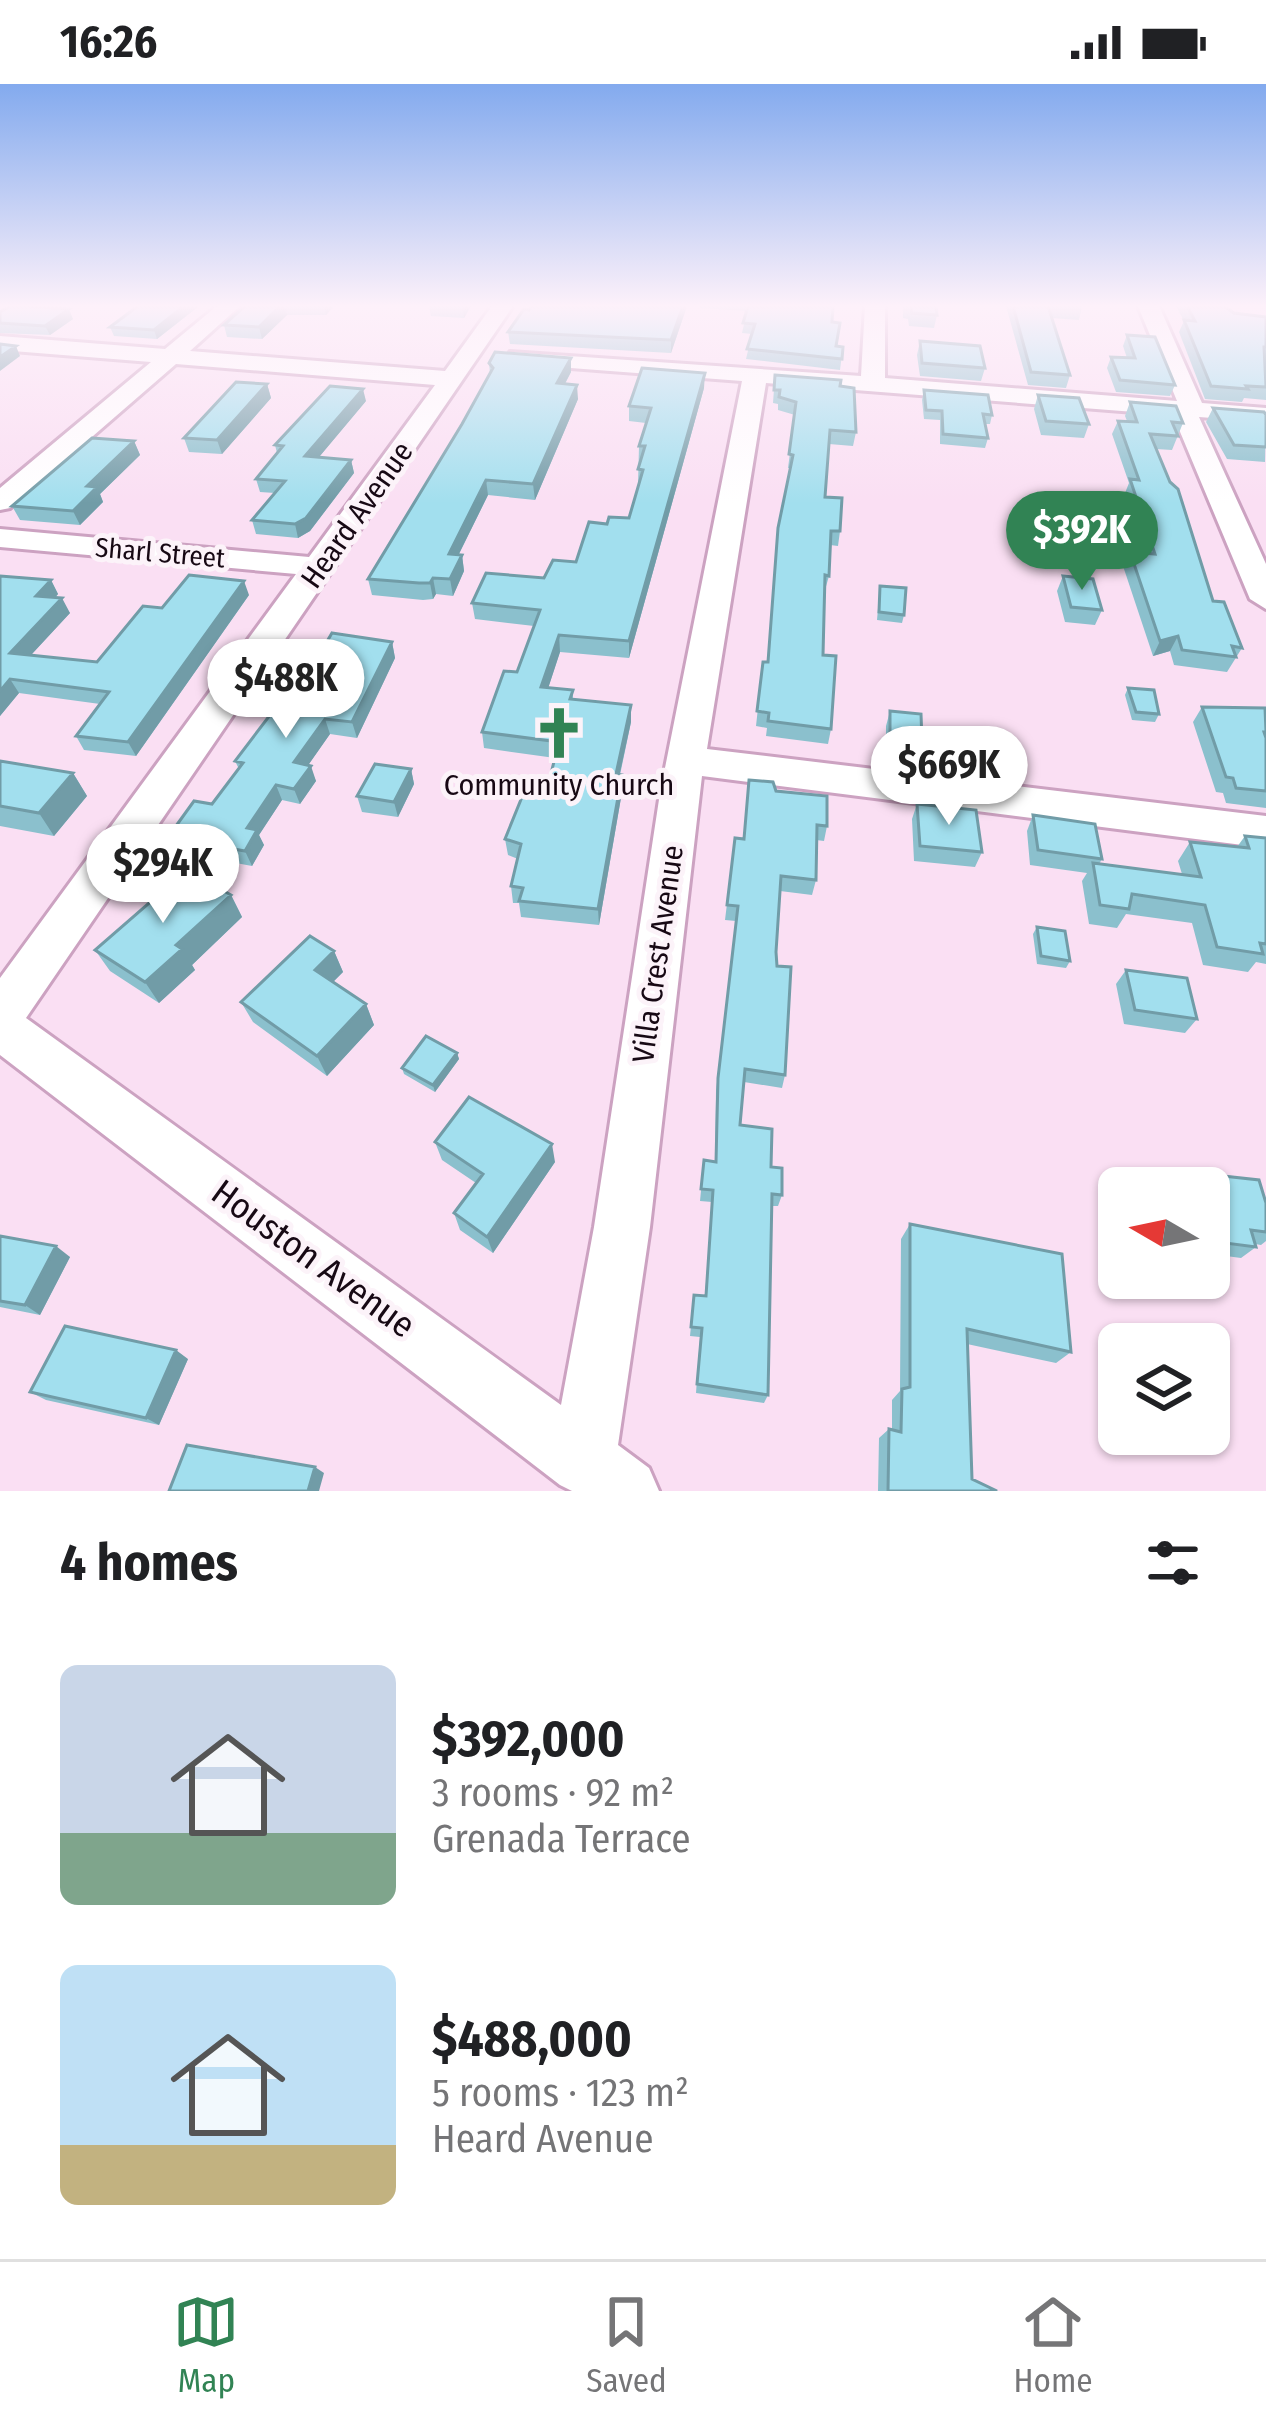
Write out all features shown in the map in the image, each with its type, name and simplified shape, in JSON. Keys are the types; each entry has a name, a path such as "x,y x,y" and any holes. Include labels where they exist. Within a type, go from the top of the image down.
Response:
{"street":[{"path":"0,502 152,372"},
{"name":"Heard Avenue","path":"0,1016 457,372"},
{"path":"627,372 873,384 1266,415"},
{"path":"873,372 873,384"},
{"path":"1173,372 1266,599"},
{"name":"Villa Crest Avenue","path":"604,1476 622,1226 686,760 755,376"},
{"name":"Sharl Street","path":"0,538 321,568"},
{"path":"686,760 1266,832"},
{"name":"Houston Avenue","path":"0,1027 604,1476"}],"building":[{"path":"491,372 563,372 557,383 577,385 533,484 486,480 449,554 462,555 450,579 419,583 368,579"},
{"path":"641,372 705,373 629,641 559,635 541,687 573,690 570,699 631,705 616,774 622,775 598,909 519,901 523,888 511,886 521,844 505,839 522,797 545,797 559,742 482,732 504,671 517,672 540,610 472,603 486,573 544,578 553,560 576,562 589,522 607,524 609,517 629,518 643,470 638,469 645,446 639,446 651,408 629,406"},
{"path":"1117,372 1169,372 1175,385 1120,380"},
{"path":"1205,372 1265,372 1266,387 1211,386"},
{"path":"775,375 841,380 840,386 854,388 856,432 830,430 825,497 842,498 840,531 831,531 829,576 825,575 823,655 836,656 831,729 768,721 769,713 757,711 763,662 768,662 778,528 793,455 789,454 796,402 779,397 780,390 774,390"},
{"path":"236,382 267,384 217,440 184,438"},
{"path":"330,386 363,389 305,456 351,460 306,518 295,524 252,520 285,481 256,479 283,446 275,445"},
{"path":"924,390 988,395 992,415 983,414 988,438 943,434 942,411 926,410"},
{"path":"1038,395 1079,398 1089,424 1046,421"},
{"path":"1130,402 1176,406 1183,423 1172,422 1178,436 1150,434 1170,482 1178,489 1213,601 1224,602 1242,648 1232,646 1236,657 1182,650 1178,636 1160,641 1130,552 1155,554 1130,479 1139,480 1118,421 1137,422"},
{"path":"1213,408 1264,412 1266,447 1234,445"},
{"path":"92,438 134,441 87,486 97,487 73,511 12,506"},
{"path":"189,575 244,581 128,742 76,736 109,692 10,679 0,691 0,576 51,580 36,596 62,598 10,653 97,662 143,606 162,608"},
{"path":"1063,576 1093,579 1102,610 1071,607"},
{"path":"880,586 906,588 904,615 879,612"},
{"path":"332,633 392,642 352,722 325,719 294,762 311,766 294,789 276,785 247,828 257,830 245,851 168,837 194,801 212,804 243,763 235,761 296,681 305,679"},
{"path":"1128,688 1154,690 1159,714 1136,712"},
{"path":"1202,707 1265,708 1266,791 1236,788 1233,778 1226,777"},
{"path":"890,711 921,714 922,741 890,737"},
{"path":"0,761 73,773 39,813 0,806"},
{"path":"375,764 411,769 394,802 357,796"},
{"path":"749,780 773,782 776,791 827,796 827,826 817,825 816,880 781,876 777,966 791,967 785,1075 745,1069 740,1125 772,1129 771,1167 782,1168 782,1195 772,1194 768,1395 697,1384 702,1328 691,1327 694,1295 706,1296 713,1190 701,1189 704,1160 716,1162 718,1078 738,906 727,905 735,838 744,839"},
{"path":"917,804 976,810 982,852 920,846"},
{"path":"1033,815 1095,824 1102,859 1038,850"},
{"path":"1245,836 1266,838 1263,954 1217,947 1205,905 1132,894 1129,909 1100,905 1093,863 1201,877 1190,842 1249,848"},
{"path":"187,870 231,895 176,945 182,949 145,982 95,950"},
{"path":"1037,927 1065,931 1070,961 1041,956"},
{"path":"310,936 334,951 315,970 366,1004 317,1056 241,1002"},
{"path":"1126,970 1187,978 1197,1019 1135,1010"},
{"path":"426,1036 457,1053 433,1085 402,1068"},
{"path":"469,1097 552,1144 487,1237 454,1213 483,1174 435,1142"},
{"path":"1230,1177 1259,1180 1266,1203 1266,1232 1251,1230 1256,1247 1230,1244"},
{"path":"910,1224 1062,1254 1071,1352 967,1329 972,1479 997,1491 888,1491 889,1429 901,1432 902,1389 910,1387"},
{"path":"0,1236 56,1246 25,1305 0,1301"},
{"path":"65,1326 176,1350 146,1418 30,1392"},
{"path":"187,1445 315,1467 308,1491 169,1491"}],"place":[{"name":"Community Church","path":"559,733"}]}
